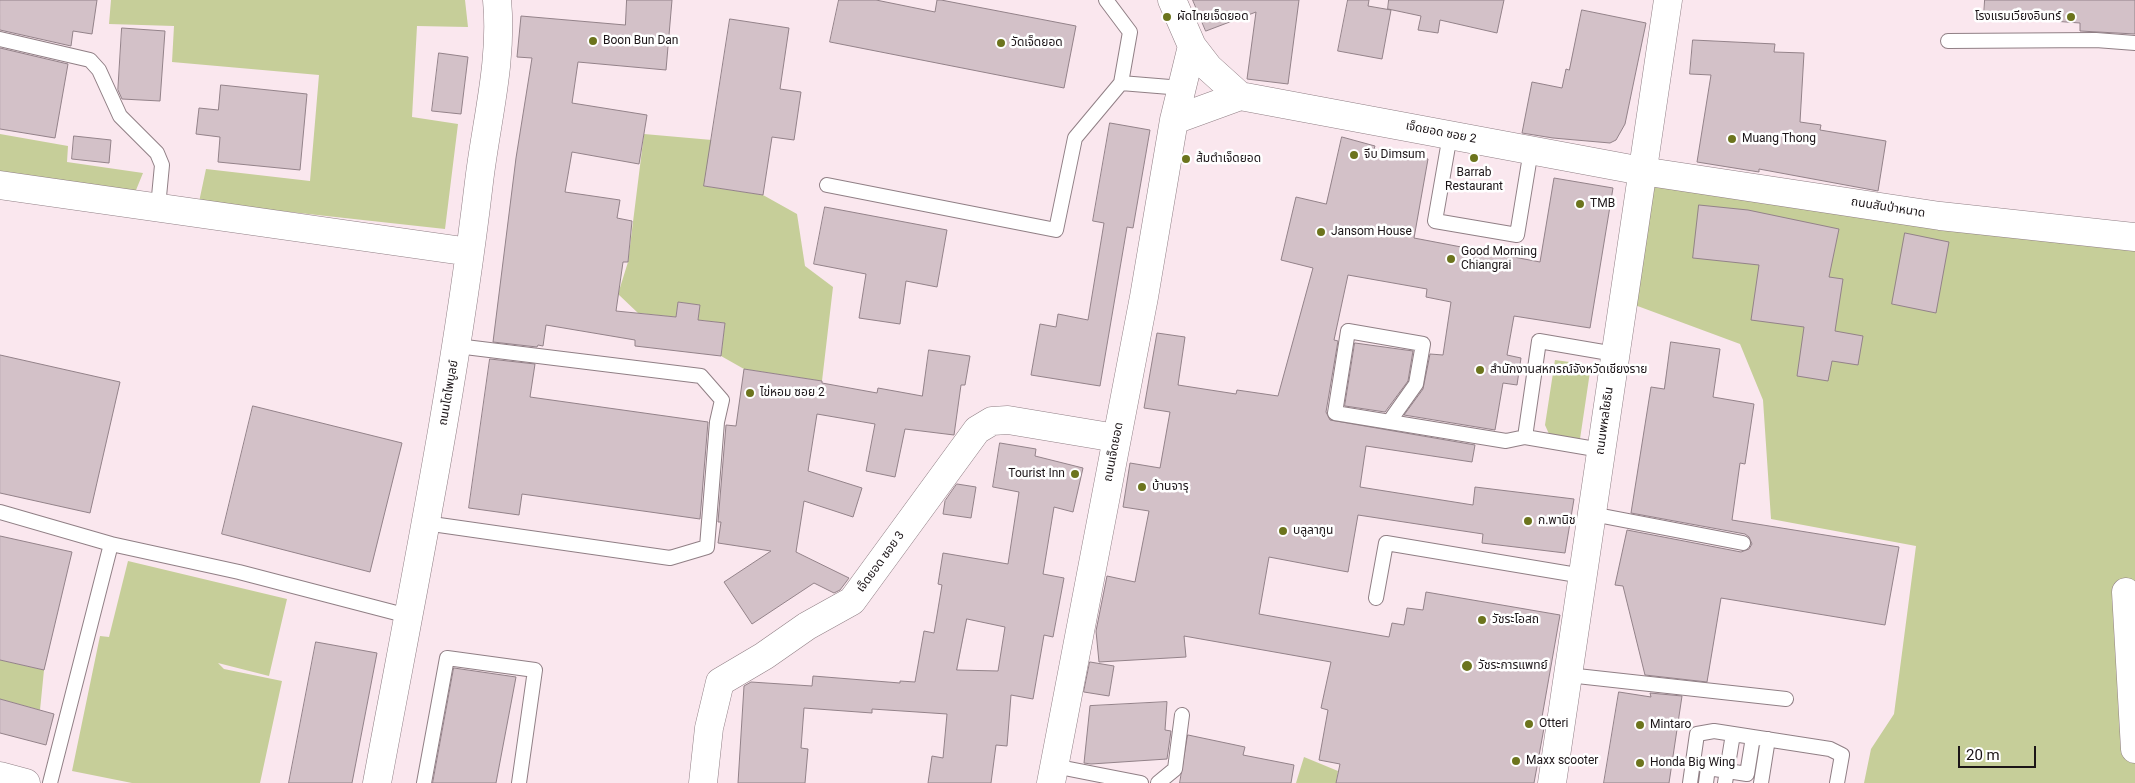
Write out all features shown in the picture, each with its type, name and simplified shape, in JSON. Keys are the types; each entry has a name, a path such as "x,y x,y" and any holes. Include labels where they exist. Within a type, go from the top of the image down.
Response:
{"street":[{"name":"ถนนโตไพบูลย์","path":"377,783 457,346 482,152 497,59 497,0"},
{"path":"1172,0 1192,46 1209,68 1240,96 1174,120"},
{"name":"ถนนพหลโยธิน","path":"1552,783 1668,0"},
{"name":"ถนนเจ็ดยอด","path":"1052,774 1144,297 1174,120 1192,46"},
{"name":"เจ็ดยอด ซอย 2","path":"1240,96 1642,171"},
{"name":"ถนนสันป่าหนาด","path":"1642,171 1940,216 2135,237"},
{"path":"0,184 470,252"},
{"name":"เจ็ดยอด ซอย 3","path":"703,783 709,728 720,682 764,656 807,626 852,601 977,430 992,421 1008,420 1116,438"},
{"path":"2126,592 2135,749"},
{"path":"0,776 26,783"}],"lane":[{"path":"827,185 1056,230 1075,138 1121,83 1130,32 1106,0"},
{"path":"0,39 90,60 99,70 120,116 157,153 162,165 158,207"},
{"path":"1948,41 2096,40 2135,43"},
{"path":"1121,83 1182,88"},
{"path":"1450,135 1435,221 1517,235 1531,150"},
{"path":"1389,422 1416,384 1423,344 1348,332 1335,413 1389,422 1506,441 1525,437 1601,450"},
{"path":"1525,437 1539,341 1616,354"},
{"path":"425,522 670,558 707,547 717,422 722,400 701,376 457,346"},
{"path":"0,512 111,544 239,572 408,616"},
{"path":"1592,514 1743,543"},
{"path":"1376,598 1386,543 1583,576"},
{"path":"50,783 111,544"},
{"path":"424,783 447,658 535,670 519,783"},
{"path":"1568,675 1786,700"},
{"path":"1158,783 1175,769 1182,715"},
{"path":"1690,783 1697,734 1714,731 1830,748 1842,755 1837,783"},
{"path":"1726,777 1733,734"},
{"path":"1706,783 1708,768 1726,777 1747,774 1753,737"},
{"path":"1761,783 1768,739"},
{"path":"1052,774 1102,775 1141,783"}],"green space":[{"path":"111,0 465,0 468,27 417,26 412,117 458,124 445,229 199,202 206,169 310,181 319,75 172,62 174,26 109,24"},
{"path":"0,134 68,146 67,162 143,173 134,195 0,176"},
{"path":"644,134 712,140 704,186 763,195 797,214 805,266 833,287 822,381 744,369 721,356 725,323 698,320 700,305 678,302 676,317 638,313 618,294 628,262"},
{"path":"1642,171 2135,230 2135,783 1864,783 1871,749 1894,714 1916,546 1771,519 1763,400 1740,344 1624,301"},
{"path":"1555,360 1591,365 1580,439 1549,434 1545,425"},
{"path":"128,561 287,599 269,676 218,663 224,669 282,681 260,783 132,783 72,771 100,636 109,637"},
{"path":"0,660 44,670 40,710 0,699"},
{"path":"1304,757 1338,771 1336,783 1296,783"}],"building":[{"path":"0,0 97,0 92,34 73,31 71,46 0,30"},
{"path":"627,0 672,0 666,70 578,62 572,103 647,115 639,164 572,152 565,192 620,200 617,218 632,221 628,262 623,262 616,311 676,317 678,302 700,305 698,320 725,323 721,356 635,346 635,340 546,325 543,346 493,342 516,158 532,58 517,57 521,16 625,25"},
{"name":"วัดเจ็ดยอด","path":"839,0 876,0 935,12 937,0 941,0 1076,26 1064,88 830,42"},
{"path":"1193,0 1299,0 1288,84 1247,79 1256,12 1206,31"},
{"path":"1348,0 1369,0 1368,6 1391,10 1382,59 1338,51"},
{"path":"1389,0 1504,0 1497,33 1440,20 1438,33 1418,30 1421,16 1388,9"},
{"name":"โรงแรมเวียงอินทร์","path":"1985,0 2135,0 2135,34 2080,31 2080,23 1984,16"},
{"path":"1582,10 1646,23 1625,124 1616,140 1610,143 1522,133 1532,82 1562,88 1566,69 1569,70"},
{"path":"730,19 789,28 780,89 801,92 794,140 772,137 763,195 704,186"},
{"path":"122,28 165,31 160,101 122,99 118,90"},
{"path":"1693,40 1775,44 1774,52 1804,53 1800,122 1821,125 1820,130 1886,141 1878,191 1759,169 1759,172 1697,162 1711,75 1690,74"},
{"path":"0,48 68,64 55,138 0,129"},
{"path":"439,53 468,57 461,114 432,111"},
{"path":"221,85 307,94 300,170 218,162 220,137 196,134 199,108 218,110"},
{"path":"1110,123 1150,130 1133,228 1127,227 1100,386 1031,375 1040,324 1056,327 1058,314 1088,320 1104,223 1093,221"},
{"path":"74,136 111,140 109,163 72,159"},
{"path":"1342,137 1375,146 1374,149 1428,159 1414,238 1540,262 1554,178 1613,188 1590,328 1514,316 1507,355 1521,358 1517,385 1503,383 1495,430 1404,415 1423,389 1430,354 1443,355 1451,302 1426,297 1427,289 1348,275 1334,340 1338,341 1326,412 1330,420 1475,445 1472,462 1366,446 1360,487 1473,505 1475,487 1574,499 1565,553 1482,543 1483,534 1358,515 1348,572 1269,557 1259,614 1389,637 1392,623 1404,625 1407,608 1423,610 1426,592 1560,615 1542,717 1546,717 1534,783 1336,783 1340,764 1319,760 1328,710 1321,708 1331,662 1184,636 1186,657 1099,662 1096,631 1107,576 1135,582 1149,511 1123,507 1130,463 1160,468 1170,412 1144,408 1157,333 1185,337 1178,385 1236,394 1237,390 1278,396 1313,268 1281,260 1296,197 1326,204"},
{"path":"1699,205 1748,210 1839,229 1829,277 1843,279 1835,331 1863,336 1858,365 1832,361 1828,381 1797,376 1804,327 1751,320 1759,265 1693,258"},
{"path":"825,207 947,230 937,287 906,281 900,324 859,318 866,274 814,264"},
{"path":"1905,233 1949,242 1936,313 1892,304"},
{"path":"1671,342 1720,349 1713,397 1754,404 1745,464 1740,463 1732,520 1899,547 1885,625 1721,598 1707,682 1645,675 1623,586 1615,585 1627,530 1741,552 1749,549 1752,544 1749,537 1745,534 1631,513 1651,387 1664,389"},
{"path":"1355,343 1413,351 1408,381 1385,412 1345,406"},
{"path":"929,350 970,356 965,385 961,385 954,435 905,429 895,477 866,471 875,424 817,414 808,471 862,488 853,517 804,501 796,552 849,578 840,590 834,593 814,583 752,624 724,582 771,551 718,543 721,522 718,522 726,425 736,426 744,369 822,381 822,383 877,393 878,388 922,396"},
{"path":"0,355 120,382 90,513 0,493"},
{"path":"490,359 535,364 530,397 708,422 700,519 522,494 519,515 469,508"},
{"path":"253,406 402,443 370,572 222,534"},
{"path":"1000,443 1036,449 1035,456 1083,468 1073,512 1054,507 1043,574 1064,578 1053,637 1044,635 1033,699 1011,695 1007,746 996,745 991,783 928,783 932,756 943,758 947,714 872,709 872,713 804,708 801,748 808,749 805,783 738,783 744,686 751,682 812,686 813,676 900,683 900,681 915,682 924,631 934,633 942,585 938,584 943,553 1008,564 1019,492 993,487","holes":["967,619 1005,627 998,671 957,670"]},
{"path":"957,484 976,487 971,518 943,514 945,501"},
{"path":"0,536 72,552 44,670 0,660"},
{"path":"316,642 377,653 352,783 289,783"},
{"path":"1090,662 1114,666 1109,696 1084,692"},
{"path":"454,668 516,677 496,783 433,783"},
{"path":"1619,692 1651,697 1650,693 1682,696 1669,783 1604,783"},
{"path":"0,699 54,714 46,745 0,733"},
{"path":"1167,702 1165,730 1171,731 1167,759 1084,763 1090,706"},
{"path":"1188,735 1245,747 1243,755 1294,765 1291,783 1180,783"}],"place":[{"name":"ผัดไทยเจ็ดยอด","path":"1167,17"},
{"name":"โรงแรมเวียงอินทร์","path":"2071,17"},
{"name":"Boon Bun Dan","path":"593,41"},
{"name":"วัดเจ็ดยอด","path":"1001,43"},
{"name":"Muang Thong","path":"1732,139"},
{"name":"จีบ Dimsum","path":"1354,155"},
{"name":"Barrab Restaurant","path":"1474,158"},
{"name":"ส้มตำเจ็ดยอด","path":"1186,159"},
{"name":"TMB","path":"1580,204"},
{"name":"Jansom House","path":"1321,232"},
{"name":"Good Morning Chiangrai","path":"1451,259"},
{"name":"สำนักงานสหกรณ์จังหวัดเชียงราย","path":"1480,370"},
{"name":"ไข่หอม ซอย 2","path":"750,393"},
{"name":"Tourist Inn","path":"1075,474"},
{"name":"บ้านจารุ","path":"1142,487"},
{"name":"ก.พานิช","path":"1528,521"},
{"name":"บลูลากูน","path":"1283,531"},
{"name":"วัชระโอสถ","path":"1482,620"},
{"name":"วัชระการแพทย์","path":"1467,666"},
{"name":"Otteri","path":"1529,724"},
{"name":"Mintaro","path":"1640,725"},
{"name":"Maxx scooter","path":"1516,761"},
{"name":"Honda Big Wing","path":"1640,763"}]}
